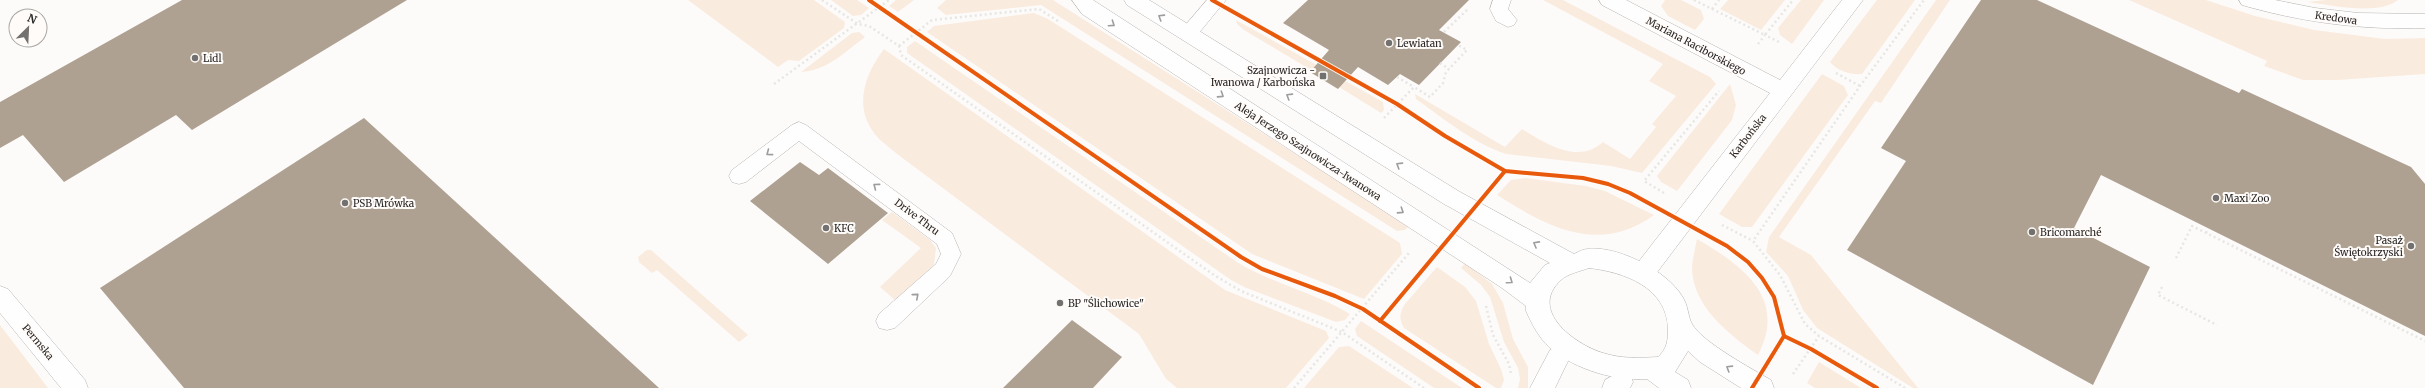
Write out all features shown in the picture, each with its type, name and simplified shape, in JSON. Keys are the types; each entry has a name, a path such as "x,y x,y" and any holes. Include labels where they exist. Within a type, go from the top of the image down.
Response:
{"main road":[{"name":"Aleja Jerzego Szajnowicza-Iwanowa","path":"1082,0 1090,9 1182,70 1504,277 1536,300"},
{"path":"1134,0 1452,198 1570,263"},
{"name":"Mariana Raciborskiego","path":"1608,0 1783,91"},
{"name":"Karbońska","path":"1644,272 1853,0"},
{"name":"Kredowa","path":"2249,0 2274,8 2329,18 2378,23 2425,21"},
{"path":"1588,258 1607,259 1626,264 1644,272 1659,284 1671,298 1678,314 1681,329 1680,342 1675,355 1667,365 1656,373 1639,380 1618,385 1584,373 1558,357 1544,339 1536,319 1536,300 1540,288 1548,277 1570,263 1588,258"},
{"name":"Permska","path":"0,296 76,388"},
{"path":"1681,329 1708,355 1762,388"},
{"path":"1542,388 1558,357"},
{"path":"1656,373 1678,388"}],"lane":[{"path":"1188,34 1217,0"},
{"path":"1502,0 1498,9 1499,13 1508,20"},
{"name":"Drive Thru","path":"739,176 799,130 933,229 949,245 951,254 943,270 887,321"}],"path":[{"path":"822,0 858,24 869,26 899,46 901,56 1214,275 1241,292 1342,332 1424,388"},
{"path":"774,84 890,0"},
{"path":"1694,0 1787,46"},
{"path":"1712,9 1719,0"},
{"path":"1756,46 1793,0"},
{"path":"1753,241 1860,86 1924,0"},
{"path":"874,4 885,11"},
{"path":"1444,32 1472,5"},
{"path":"899,46 932,20 1039,9 1059,22"},
{"path":"911,29 922,37"},
{"path":"1396,77 1430,97 1443,83 1449,69 1468,50 1458,45"},
{"path":"1440,63 1449,69"},
{"path":"1833,71 1860,86"},
{"path":"1383,120 1414,87"},
{"path":"1665,193 1644,181 1720,89"},
{"path":"1391,100 1404,108"},
{"path":"1720,224 1753,241 1760,252 1780,275 1805,324 1820,336 1905,388"},
{"path":"2176,258 2192,226 2425,341"},
{"path":"2206,233 2208,228"},
{"path":"1294,388 1408,256 1409,250"},
{"path":"2279,269 2281,264"},
{"path":"2162,287 2158,294 2217,325"},
{"path":"1484,301 1493,335 1509,364 1511,381"},
{"path":"1356,306 1368,313"},
{"path":"1792,375 1820,336"},
{"path":"1804,346 1818,353"}],"shaded area":[{"path":"688,0 814,0 845,22 844,28 799,61 788,60 778,67"},
{"path":"831,0 857,0 869,8 861,15 853,16"},
{"path":"896,0 914,0 898,12 889,6"},
{"path":"946,0 1053,0 1409,226 1405,230 1397,231 1041,5 946,15 937,8"},
{"path":"1543,0 1563,0 1710,77 1716,84 1642,173 1611,166 1506,154 1482,144 1470,137 1416,99 1415,94 1505,147 1522,129 1551,145 1572,152 1583,152 1593,149 1603,142 1630,159 1656,127 1652,124 1676,96 1649,81 1663,64"},
{"path":"1665,0 1681,0 1701,10 1704,19 1695,30 1668,16 1661,6"},
{"path":"1728,0 1785,0 1761,30 1720,9"},
{"path":"1801,0 1824,0 1792,44 1780,35 1778,28"},
{"path":"1877,0 1915,0 1862,74 1853,74 1836,68 1830,62"},
{"path":"1936,0 1950,0 1881,103 1875,101 1779,237 1811,255 1918,388 1913,388 1817,328 1803,310 1788,276 1766,252 1769,237"},
{"path":"2129,0 2206,0 2255,16 2314,30 2385,39 2425,38 2425,74 2338,80 2303,80 2264,66 2267,61"},
{"path":"2325,0 2398,0 2389,5 2367,8 2341,7 2307,2"},
{"path":"1034,13 1048,19 1400,243 1402,254 1364,299 1252,254 927,32 934,26"},
{"path":"1236,20 1383,102 1384,110 1381,113 1339,87 1315,67 1311,70 1244,30 1237,24"},
{"path":"859,32 865,37 836,59 819,68 801,72 852,33"},
{"path":"915,41 1237,262 1251,270 1336,306 1350,314 1345,320 1336,322 1244,287 1231,280 907,53 907,47"},
{"path":"884,49 1225,290 1326,331 1329,338 1286,388 1177,388 1166,379 1139,334 897,154 877,137 867,120 863,99 864,88 872,68"},
{"path":"1822,74 1844,86 1848,95 1752,227 1742,227 1719,214"},
{"path":"1730,84 1736,105 1732,120 1677,191 1661,182 1657,176"},
{"path":"1526,178 1586,186 1605,191 1654,215 1634,227 1613,233 1593,235 1574,232 1554,226 1535,217 1497,195 1511,180"},
{"path":"892,212 930,240 936,248 934,265 895,300 880,287 921,248 882,220"},
{"path":"1697,239 1730,260 1744,272 1756,285 1764,300 1767,316 1766,335 1758,355 1736,339 1715,319 1699,296 1694,284 1692,270"},
{"path":"647,250 651,250 748,335 739,342 657,270 652,273 639,262 638,257"},
{"path":"1465,263 1492,284 1503,303 1513,339 1528,367 1528,388 1518,388 1520,379 1518,368 1504,342 1490,297 1481,285 1461,268"},
{"path":"1437,267 1465,287 1476,301 1489,344 1501,369 1504,380 1501,388 1496,388 1404,328 1400,316 1403,307"},
{"path":"1361,321 1462,388 1434,388 1357,336 1355,329"},
{"path":"0,325 48,388 0,388"},
{"path":"1349,346 1413,388 1304,388 1339,347"},
{"path":"1819,362 1861,388 1815,388 1807,383"}],"building":[{"name":"Lidl","path":"182,0 407,0 192,130 176,115 64,182 23,135 0,148 0,102"},
{"name":"Lewiatan","path":"1308,0 1469,0 1439,30 1461,42 1419,85 1400,74 1388,85 1358,67 1338,89 1310,72 1329,50 1283,23"},
{"path":"1981,0 2037,0 2239,93 2242,89 2411,167 2425,184 2425,336 2101,175 2074,228 2150,267 2093,385 1847,250 1906,161 1881,148"},
{"name":"PSB Mrówka","path":"364,118 659,388 184,388 100,288"},
{"name":"KFC","path":"800,162 819,175 828,168 888,213 828,264 750,201"},
{"path":"1072,320 1122,357 1093,388 1003,388"}],"cycle path":[{"path":"869,0 1241,257 1262,269 1335,296 1363,309 1479,388"},
{"path":"1212,0 1397,104 1445,136 1505,171 1583,178 1608,184 1630,193 1727,246 1748,262 1762,278 1774,297 1784,336 1752,388"},
{"path":"1380,321 1505,171"},
{"path":"1784,336 1811,349 1877,388"}],"place":[{"name":"Lewiatan","path":"1389,43"},
{"name":"Lidl","path":"195,58"},
{"name":"Szajnowicza - Iwanowa / Karbońska","path":"1323,76"},
{"name":"Maxi Zoo","path":"2216,198"},
{"name":"PSB Mrówka","path":"345,203"},
{"name":"KFC","path":"826,228"},
{"name":"Bricomarché","path":"2032,232"},
{"name":"Pasaż Świętokrzyski","path":"2411,246"},
{"name":"BP \"Ślichowice\"","path":"1060,303"}]}
